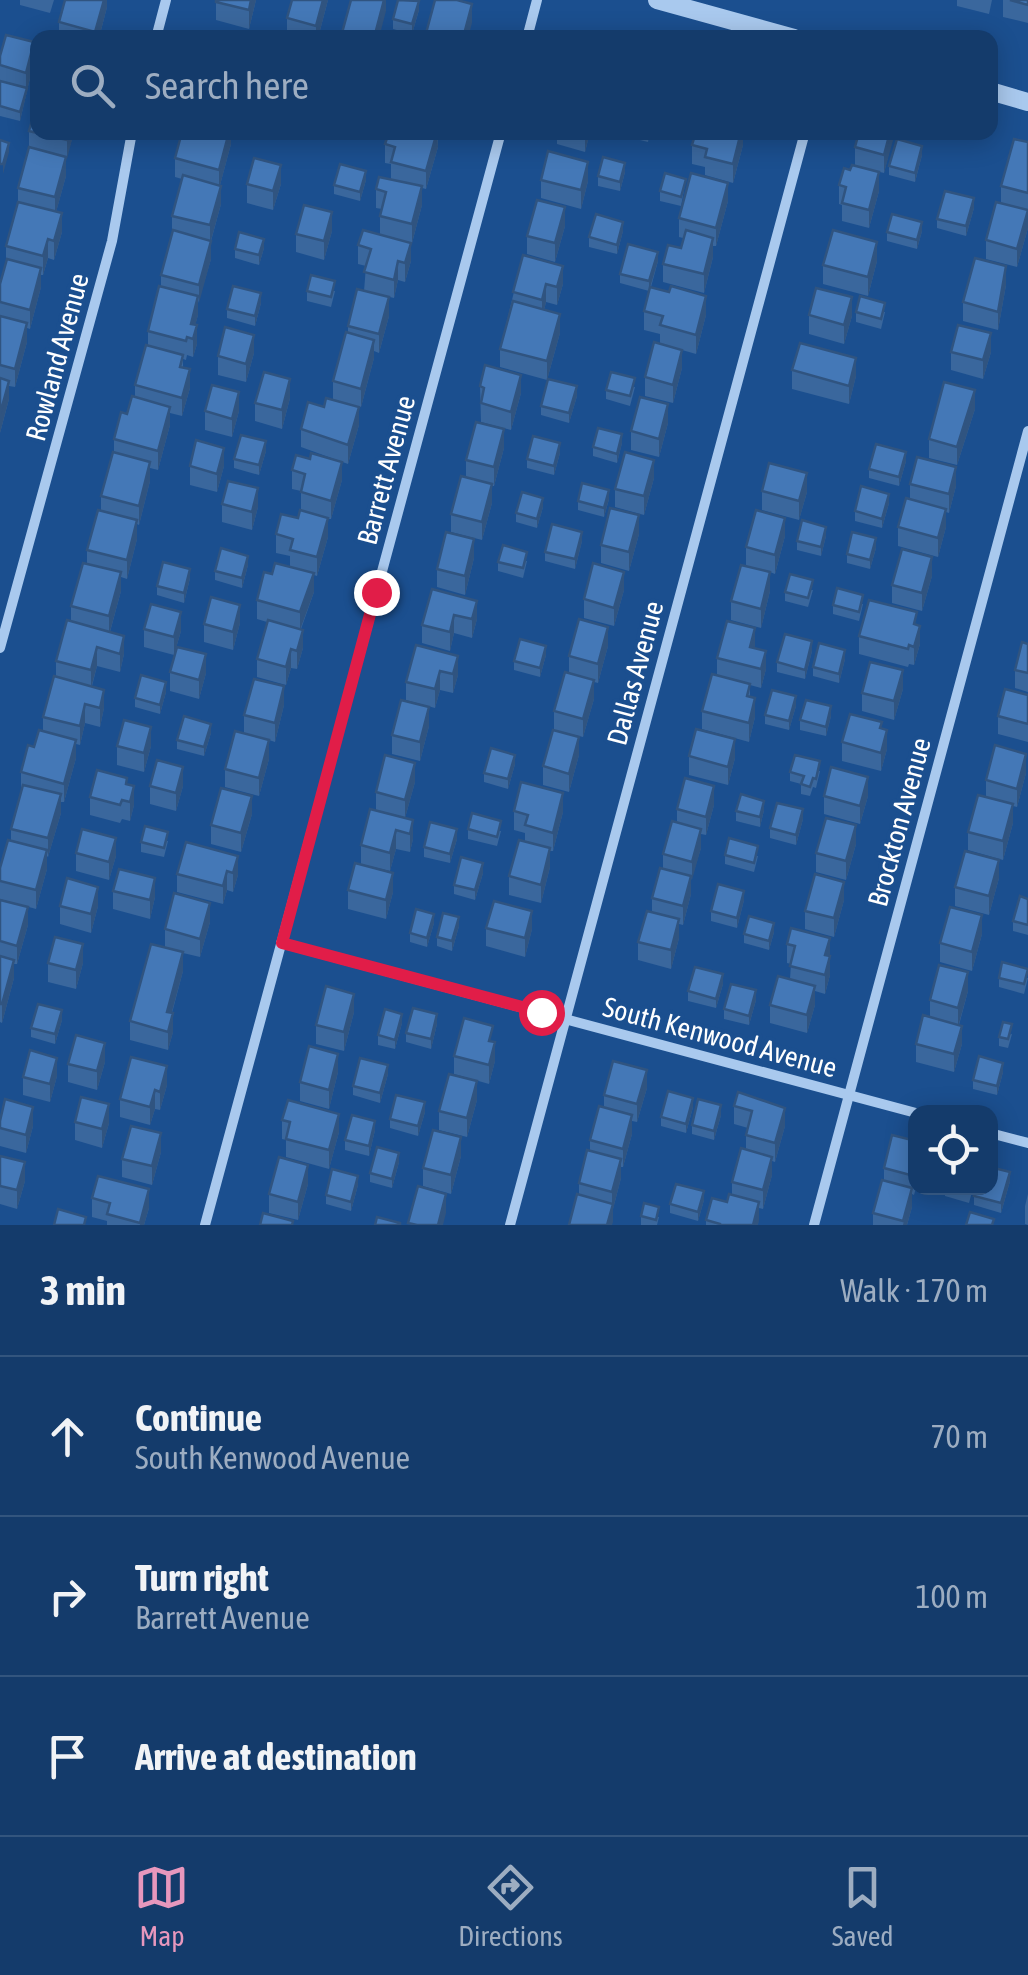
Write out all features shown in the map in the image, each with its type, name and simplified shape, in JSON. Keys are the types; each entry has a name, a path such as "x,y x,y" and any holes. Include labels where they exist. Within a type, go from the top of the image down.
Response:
{"street":[{"path":"158,30 166,0"},
{"path":"529,30 537,0"},
{"path":"657,0 765,30"},
{"path":"998,94 1028,102"},
{"name":"Rowland Avenue","path":"0,648 112,241 131,140"},
{"name":"Barrett Avenue","path":"205,1225 499,140"},
{"name":"Dallas Avenue","path":"510,1225 803,140"},
{"name":"Brockton Avenue","path":"814,1225 1028,430"},
{"name":"South Kenwood Avenue","path":"282,943 908,1111"},
{"path":"998,1135 1028,1143"}],"building":[{"path":"65,0 104,0 96,30 59,22"},
{"path":"216,0 251,0 249,10"},
{"path":"292,0 323,0 316,26 287,18"},
{"path":"351,0 384,0 376,30 343,30"},
{"path":"398,0 419,1 412,24 393,19"},
{"path":"435,0 472,4 465,30 427,30"},
{"path":"6,35 30,41 26,73 0,65"},
{"path":"0,81 27,88 20,112 0,106"},
{"path":"1014,139 1028,142 1028,193 1001,186"},
{"path":"0,140 9,143 3,164 0,164"},
{"path":"180,140 227,140 219,170 175,158"},
{"path":"386,140 435,140 426,171 391,162 395,147 385,144"},
{"path":"694,140 739,140 733,164 705,157 707,149 692,145"},
{"path":"857,140 888,140 884,155 855,147"},
{"path":"897,140 922,146 915,173 889,166"},
{"path":"29,147 66,157 55,197 18,188"},
{"path":"548,151 588,162 581,190 541,180"},
{"path":"603,157 625,163 620,182 598,176"},
{"path":"254,158 281,165 273,191 247,184"},
{"path":"340,164 366,171 360,192 334,185"},
{"path":"852,165 879,172 869,210 842,203 846,187 839,185 844,168 850,170"},
{"path":"665,173 686,179 681,197 660,191"},
{"path":"691,173 728,183 716,228 679,218"},
{"path":"183,175 221,186 210,225 172,216"},
{"path":"379,177 422,186 412,224 380,216 386,192 376,189"},
{"path":"945,191 974,198 966,226 937,219"},
{"path":"537,200 565,207 555,243 527,236"},
{"path":"18,202 62,213 54,241 48,239 43,256 6,246"},
{"path":"996,202 1028,210 1017,249 986,240"},
{"path":"304,205 332,212 324,241 296,234"},
{"path":"596,214 623,222 617,245 589,237"},
{"path":"892,214 922,222 917,240 887,232"},
{"path":"173,230 211,241 199,285 161,275"},
{"path":"363,230 411,243 405,263 398,261 394,280 364,272 371,249 358,245"},
{"path":"686,230 713,238 704,274 663,264 668,245 681,248"},
{"path":"833,230 877,242 868,277 823,265"},
{"path":"239,232 264,239 259,255 235,249"},
{"path":"628,244 658,252 649,281 620,274"},
{"path":"523,255 563,266 557,287 546,284 542,300 513,292"},
{"path":"975,258 1006,266 998,312 963,302"},
{"path":"7,259 41,268 30,310 0,302"},
{"path":"311,275 335,281 331,297 307,291"},
{"path":"159,286 198,296 191,324 197,325 193,339 187,337 186,341 148,331"},
{"path":"233,286 261,293 255,316 227,309"},
{"path":"671,286 706,296 696,335 660,325 663,316 644,311 650,287 669,292"},
{"path":"816,288 852,297 844,325 809,315"},
{"path":"357,289 389,297 379,334 348,326"},
{"path":"860,296 885,303 881,319 856,312"},
{"path":"513,301 560,314 547,361 500,349"},
{"path":"0,316 27,323 15,369 0,365"},
{"path":"958,325 991,333 983,360 951,352"},
{"path":"225,327 254,335 246,364 218,356"},
{"path":"346,332 374,340 361,389 333,381"},
{"path":"654,342 682,350 673,385 645,377"},
{"path":"800,343 856,358 849,386 792,370"},
{"path":"146,345 183,355 180,367 190,369 182,398 135,385"},
{"path":"485,365 521,375 511,412 481,403"},
{"path":"264,372 290,379 282,410 255,403"},
{"path":"611,372 635,378 630,396 606,390"},
{"path":"0,378 9,381 0,414"},
{"path":"548,379 577,386 569,413 541,406"},
{"path":"944,382 975,390 957,447 929,439"},
{"path":"212,385 239,392 232,419 205,411"},
{"path":"132,396 170,407 158,451 114,439 121,412 127,414"},
{"path":"640,397 668,404 659,439 631,431"},
{"path":"326,398 359,407 348,445 301,429 308,402 324,407"},
{"path":"476,422 504,429 494,467 466,460"},
{"path":"598,428 622,434 617,454 593,447"},
{"path":"241,435 266,441 259,465 234,459"},
{"path":"533,436 560,443 554,466 527,459"},
{"path":"196,440 224,448 217,474 190,466"},
{"path":"876,444 906,452 899,477 869,469"},
{"path":"113,452 150,462 139,506 101,496"},
{"path":"625,452 654,460 644,496 615,489"},
{"path":"311,453 342,462 331,501 301,492 305,474 292,470 296,455 310,459"},
{"path":"917,457 956,467 949,494 910,484"},
{"path":"769,463 807,473 799,501 762,491"},
{"path":"461,476 492,484 482,522 451,514"},
{"path":"228,481 258,488 252,512 222,504"},
{"path":"582,483 609,490 604,508 578,501"},
{"path":"861,486 889,494 882,519 855,511"},
{"path":"522,492 543,498 537,519 516,513"},
{"path":"906,498 946,509 938,538 898,527"},
{"path":"610,508 639,515 629,552 601,545"},
{"path":"98,510 137,520 127,560 87,550"},
{"path":"300,510 328,518 317,557 290,550 293,539 276,534 281,514 298,518"},
{"path":"756,510 785,518 775,555 746,547"},
{"path":"802,520 826,527 821,547 797,541"},
{"path":"552,524 582,532 575,559 545,552"},
{"path":"446,532 474,539 465,576 437,569"},
{"path":"852,532 876,538 870,560 847,554"},
{"path":"503,545 527,552 523,568 498,562"},
{"path":"221,548 248,556 242,578 215,571"},
{"path":"902,549 932,557 922,593 892,585"},
{"path":"163,562 190,569 184,593 157,586"},
{"path":"83,563 121,572 109,616 71,606"},
{"path":"275,563 314,573 300,612 257,600 264,572 272,574"},
{"path":"593,563 624,572 614,608 584,599"},
{"path":"741,565 770,572 761,609 731,601"},
{"path":"790,574 813,580 808,598 785,592"},
{"path":"837,588 863,595 859,612 833,605"},
{"path":"432,589 477,601 472,619 454,615 450,632 422,625"},
{"path":"211,597 240,605 233,632 204,624"},
{"path":"869,600 917,612 914,624 920,626 914,647 909,645 908,649 859,636"},
{"path":"151,604 181,612 174,637 144,629"},
{"path":"579,619 608,627 598,664 569,656"},
{"path":"67,620 124,636 120,654 97,647 91,670 56,661"},
{"path":"268,620 303,630 297,651 291,649 286,667 257,659"},
{"path":"727,621 755,628 750,647 766,651 761,669 717,658"},
{"path":"785,634 812,641 805,670 777,662"},
{"path":"520,639 546,646 540,668 514,661"},
{"path":"1022,642 1028,644 1028,673 1015,670"},
{"path":"819,643 845,650 839,674 813,667"},
{"path":"416,645 458,656 453,674 440,671 435,689 406,682"},
{"path":"177,647 206,654 199,680 170,672"},
{"path":"870,662 903,670 894,701 862,693"},
{"path":"565,672 594,680 583,719 554,711"},
{"path":"712,674 750,684 747,696 755,698 749,723 702,711"},
{"path":"141,675 166,682 160,705 135,698"},
{"path":"54,676 104,690 100,708 85,704 80,726 43,717"},
{"path":"254,679 284,686 275,723 244,715"},
{"path":"1005,689 1028,695 1028,724 998,716"},
{"path":"772,690 796,696 789,721 765,715"},
{"path":"401,700 429,707 420,742 392,735"},
{"path":"806,700 831,706 826,727 800,720"},
{"path":"850,714 882,722 880,728 887,730 881,753 842,742"},
{"path":"184,716 211,724 204,747 177,740"},
{"path":"124,720 151,727 144,753 117,746"},
{"path":"696,729 735,739 728,767 689,756"},
{"path":"39,730 76,740 64,784 21,772 28,745 34,747"},
{"path":"553,730 579,737 569,774 543,766"},
{"path":"235,731 269,740 259,778 225,769"},
{"path":"995,745 1026,754 1017,789 986,780"},
{"path":"491,748 515,755 508,779 484,773"},
{"path":"385,755 415,763 405,800 376,792"},
{"path":"795,755 820,761 810,787 801,784 804,776 790,772"},
{"path":"157,760 183,767 176,793 150,786"},
{"path":"831,767 868,777 860,806 824,796"},
{"path":"97,770 127,778 126,784 134,786 130,802 122,800 120,805 90,797"},
{"path":"685,778 714,786 706,817 677,809"},
{"path":"521,782 563,793 553,833 525,825 528,815 514,811"},
{"path":"23,785 61,794 48,838 11,829"},
{"path":"221,788 252,796 241,833 211,825"},
{"path":"741,794 764,801 760,817 736,811"},
{"path":"978,795 1013,804 1003,841 968,832"},
{"path":"777,803 803,809 796,835 770,828"},
{"path":"370,809 413,820 410,834 396,830 390,853 361,845"},
{"path":"472,813 501,821 497,837 468,829"},
{"path":"826,818 856,825 846,861 816,853"},
{"path":"672,821 701,829 692,862 663,854"},
{"path":"430,822 457,829 450,854 424,847"},
{"path":"145,826 168,832 164,848 141,842"},
{"path":"82,829 116,838 109,862 76,853"},
{"path":"729,838 758,846 754,863 725,855"},
{"path":"8,840 47,850 36,890 0,881"},
{"path":"519,840 550,848 541,885 509,876"},
{"path":"186,842 238,856 233,873 227,871 223,886 177,874"},
{"path":"965,851 999,860 989,896 955,887"},
{"path":"461,857 483,863 475,890 454,885"},
{"path":"355,863 393,873 386,900 348,890"},
{"path":"660,868 691,876 683,906 652,898"},
{"path":"119,869 155,878 150,900 113,891"},
{"path":"815,874 844,882 834,918 805,911"},
{"path":"67,878 98,887 91,914 60,906"},
{"path":"718,884 744,891 737,918 711,911"},
{"path":"174,893 210,903 200,939 165,929"},
{"path":"1020,896 1028,899 1028,925 1013,921"},
{"path":"0,900 28,907 17,946 0,941"},
{"path":"494,901 532,911 525,938 486,928"},
{"path":"950,907 982,915 972,952 940,943"},
{"path":"416,909 434,914 427,938 410,933"},
{"path":"647,911 679,919 671,950 638,942"},
{"path":"443,913 459,917 452,941 437,937"},
{"path":"749,916 774,923 769,941 744,934"},
{"path":"791,928 830,938 825,975 790,966 795,946 787,944"},
{"path":"55,937 83,944 76,970 48,963"},
{"path":"151,944 183,952 167,1012 173,1013 168,1032 130,1021"},
{"path":"0,956 14,960 2,1004 0,1004"},
{"path":"1002,962 1028,969 1024,984 999,978"},
{"path":"939,965 968,972 958,1008 930,1000"},
{"path":"695,967 723,974 716,999 688,991"},
{"path":"778,976 815,986 807,1015 770,1005"},
{"path":"731,984 756,990 749,1016 724,1009"},
{"path":"326,986 354,994 344,1032 316,1025"},
{"path":"38,1004 62,1010 55,1034 31,1028"},
{"path":"413,1008 437,1014 431,1039 406,1033"},
{"path":"385,1009 402,1014 395,1040 378,1035"},
{"path":"923,1015 962,1026 954,1054 916,1044"},
{"path":"464,1018 493,1026 489,1041 495,1042 489,1065 454,1056"},
{"path":"1003,1022 1012,1024 1008,1039 999,1037"},
{"path":"76,1035 105,1043 97,1071 68,1064"},
{"path":"309,1046 338,1054 329,1090 300,1082"},
{"path":"30,1050 57,1058 50,1084 23,1077"},
{"path":"979,1056 1003,1063 997,1086 973,1080"},
{"path":"131,1057 167,1066 160,1092 155,1090 150,1107 120,1099"},
{"path":"360,1058 388,1065 380,1093 353,1086"},
{"path":"613,1061 647,1070 637,1104 604,1095"},
{"path":"449,1074 477,1081 467,1118 439,1111"},
{"path":"668,1091 693,1098 686,1124 661,1117"},
{"path":"738,1092 785,1108 775,1143 746,1135 752,1111 734,1106"},
{"path":"396,1095 425,1102 418,1126 390,1119"},
{"path":"81,1097 109,1104 102,1129 75,1122"},
{"path":"5,1099 33,1107 26,1135 0,1128"},
{"path":"698,1099 721,1105 714,1131 692,1125"},
{"path":"288,1100 339,1114 329,1150 286,1139 290,1122 282,1120"},
{"path":"599,1106 632,1115 623,1149 590,1140"},
{"path":"352,1115 375,1121 369,1146 345,1140"},
{"path":"131,1126 161,1133 152,1166 122,1159"},
{"path":"433,1130 461,1137 451,1175 423,1168"},
{"path":"892,1135 908,1139 908,1174 884,1168"},
{"path":"377,1147 399,1153 392,1179 370,1173"},
{"path":"741,1148 772,1157 763,1190 732,1182"},
{"path":"587,1150 621,1159 612,1192 579,1183"},
{"path":"0,1156 25,1162 17,1190 0,1186"},
{"path":"279,1157 308,1165 298,1202 269,1194"},
{"path":"332,1169 358,1176 351,1202 326,1195"},
{"path":"998,1169 1010,1172 1001,1203 974,1196 998,1195"},
{"path":"98,1176 149,1189 140,1223 107,1214 110,1203 92,1198"},
{"path":"882,1180 908,1187 910,1195 903,1221 873,1213"},
{"path":"676,1184 704,1191 698,1212 670,1204"},
{"path":"418,1186 446,1194 438,1225 408,1223"},
{"path":"577,1194 613,1204 607,1225 569,1225"},
{"path":"729,1194 759,1202 753,1225 720,1225 706,1220 712,1198 727,1202"},
{"path":"644,1203 659,1207 656,1220 641,1216"},
{"path":"58,1209 86,1217 84,1225 54,1225"},
{"path":"970,1212 994,1219 992,1225 966,1225"},
{"path":"263,1213 293,1221 292,1225 260,1225"},
{"path":"377,1217 400,1223 400,1225 375,1225"}],"route":[{"path":"376,592 282,943 541,1012"}]}
